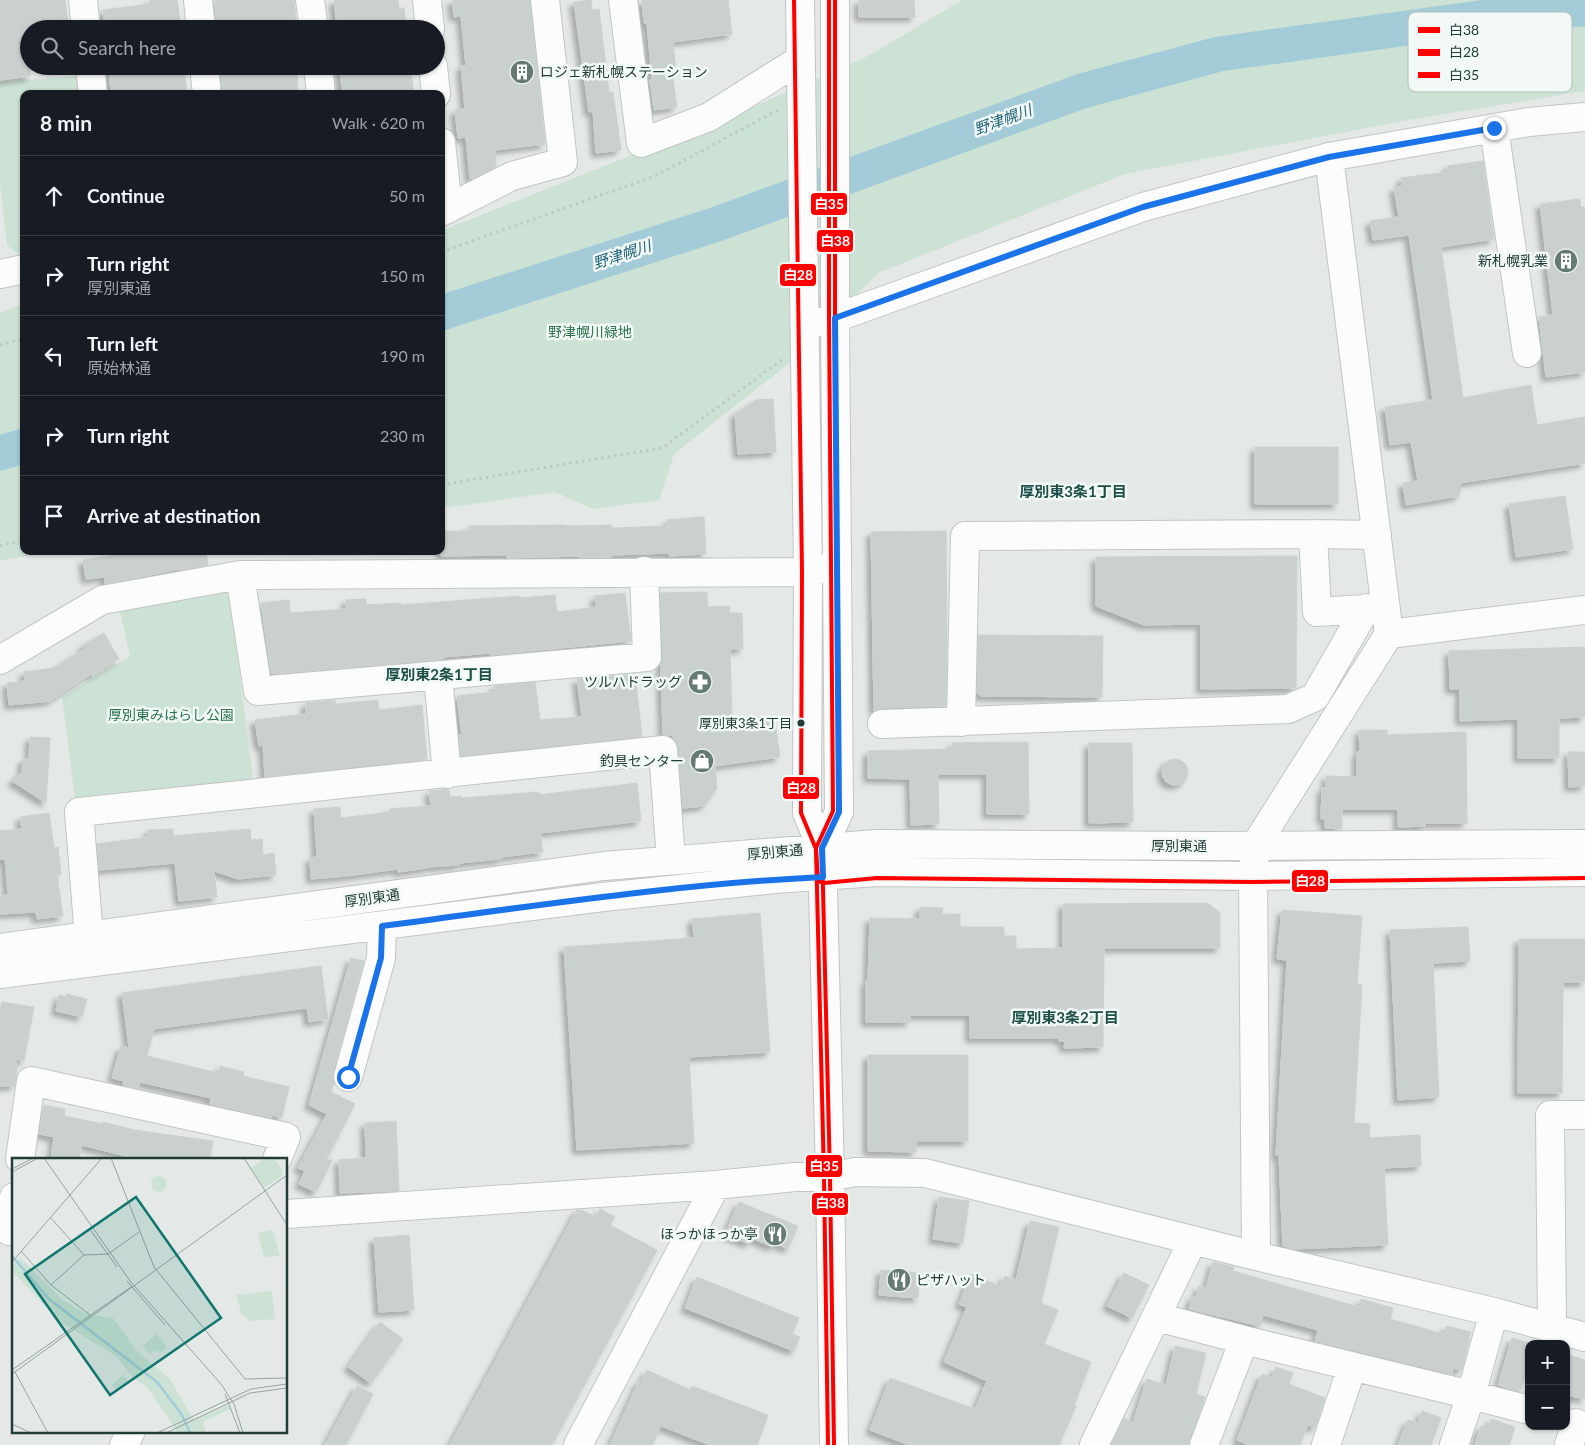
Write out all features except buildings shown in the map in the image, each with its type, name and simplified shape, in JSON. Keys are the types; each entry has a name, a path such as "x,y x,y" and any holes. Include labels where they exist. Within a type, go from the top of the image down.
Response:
{"street":[{"path":"83,0 85,20"},
{"path":"198,0 200,20"},
{"path":"310,0 313,20"},
{"path":"426,0 429,20"},
{"path":"445,211 512,176 563,162 544,0"},
{"path":"622,0 641,143 709,117 801,59"},
{"path":"800,0 801,59 794,107 806,325 807,813 822,848 834,1445"},
{"path":"822,848 839,812 836,565 835,0"},
{"path":"91,75 93,90"},
{"path":"205,75 207,90"},
{"path":"319,75 321,90"},
{"path":"434,75 436,90"},
{"path":"806,325 835,318 1143,207 1329,157 1529,122 1585,117"},
{"path":"1494,128 1527,353"},
{"path":"1329,157 1377,535 1375,608 1389,634"},
{"path":"0,274 20,270"},
{"path":"1313,534 1317,612 1375,608"},
{"path":"961,722 965,536 1377,535"},
{"path":"0,660 102,600 240,575 808,572 836,565"},
{"path":"240,575 258,691 647,657 644,572"},
{"path":"882,724 1288,709 1315,697 1375,608"},
{"path":"1389,634 1585,610"},
{"path":"1256,1256 1253,876 1255,846 1389,634"},
{"path":"438,676 447,774"},
{"path":"89,937 79,812 663,750 671,860"},
{"name":"厚別東通","path":"0,948 604,866 876,844 1255,846 1585,844"},
{"name":"厚別東通","path":"0,974 604,897 775,879 877,872 1253,876 1585,872"},
{"path":"348,1077 381,958 382,926"},
{"path":"20,1158 31,1081 286,1136 277,1158"},
{"path":"1552,1327 1550,1115 1585,1115"},
{"path":"288,1214 716,1185 795,1177 830,1177 855,1172 925,1173 1585,1336"},
{"path":"578,1445 716,1185"},
{"path":"8,1231 12,1208"},
{"path":"1094,1445 1193,1240"},
{"path":"1454,1445 1471,1395 1494,1312"},
{"path":"1157,1317 1525,1409"},
{"path":"1204,1445 1244,1340"},
{"path":"1326,1445 1352,1367"}],"path":[{"path":"445,251 655,176 794,107"},
{"path":"0,346 20,339"},
{"path":"445,484 662,448 789,354"},
{"path":"0,546 20,541"}],"green space":[{"name":"野津幌川緑地","path":"962,0 1585,0 1585,91 1414,119 1125,174 878,273 787,365 674,454 659,500 593,509 555,492 452,507 445,506 445,229 748,109 868,56"},
{"path":"78,76 80,90 20,90 19,255 7,245 0,183 0,82"},
{"path":"20,306 20,555 30,555 0,561 0,313"},
{"name":"厚別東みはらし公園","path":"228,585 253,778 75,799 62,697 130,656 118,603"}],"waterway":[{"name":"野津幌川","path":"1539,12 1585,9"},
{"name":"野津幌川","path":"445,312 714,225 1082,91 1219,54 1408,28"},
{"name":"野津幌川","path":"0,453 20,447"}],"transit line":[{"name":"白28","path":"794,0 802,572 801,813 816,849 818,881 824,883 877,878 1253,882 1585,878"},
{"name":"白35","path":"828,1445 816,848 833,811 829,318 829,0"},
{"name":"白38","path":"834,1445 822,848 839,812 835,318 835,0"}],"place":[{"name":"ロジェ新札幌ステーション","path":"522,72"},
{"name":"新札幌乳業","path":"1566,261"},
{"name":"ツルハドラッグ","path":"700,682"},
{"name":"厚別東3条1丁目","path":"801,723"},
{"name":"釣具センター","path":"702,761"},
{"name":"ほっかほっか亭","path":"775,1234"},
{"name":"ピザハット","path":"899,1280"}],"district":[{"name":"厚別東3条1丁目","path":"1073,492"},
{"name":"厚別東2条1丁目","path":"439,675"},
{"name":"厚別東3条2丁目","path":"1065,1018"}],"route":[{"path":"348,1077 381,958 382,926 604,897 775,879 823,877 822,848 839,812 835,318 1143,207 1329,157 1494,128"}]}
